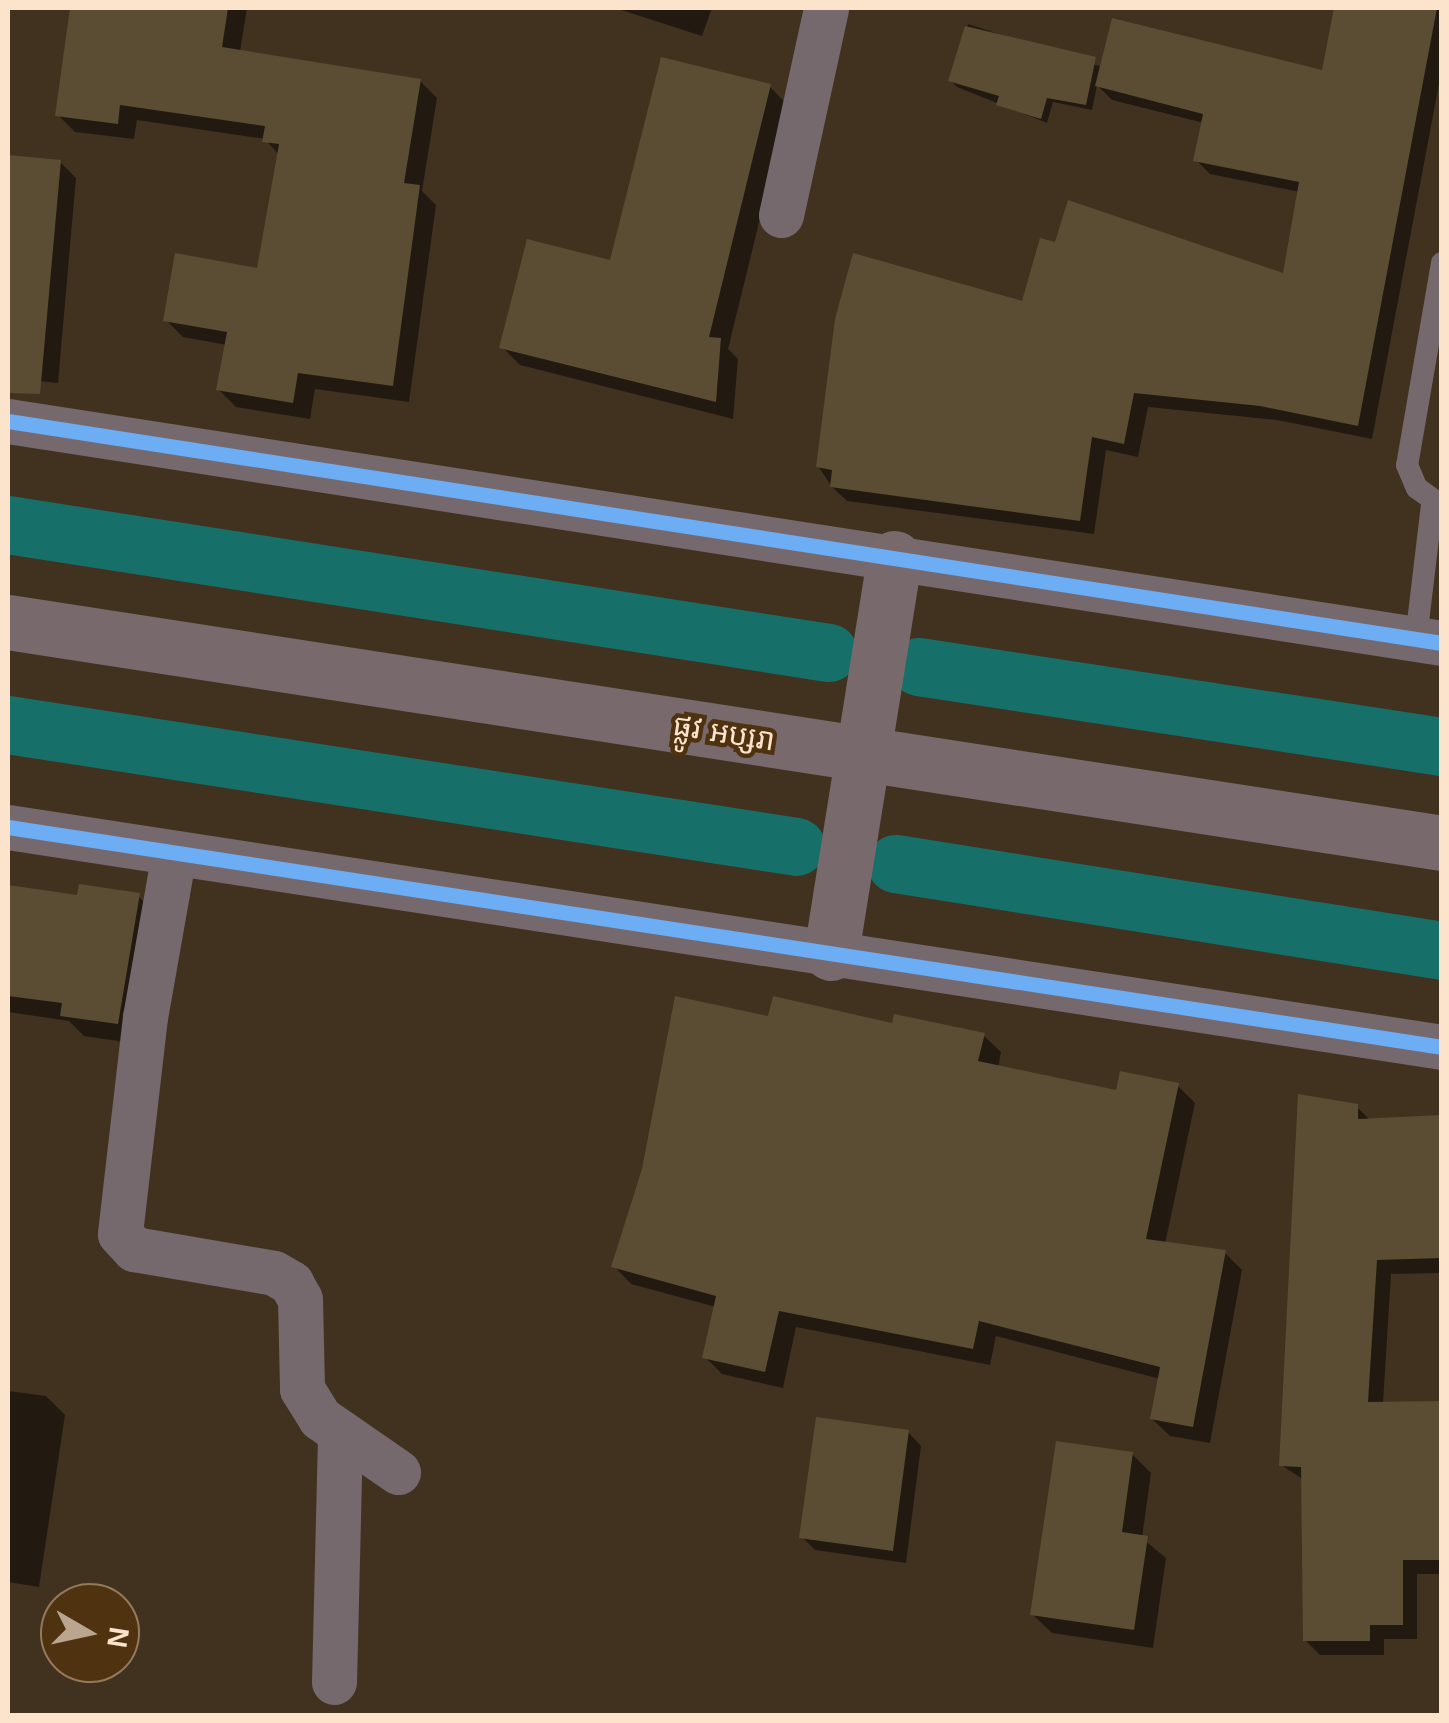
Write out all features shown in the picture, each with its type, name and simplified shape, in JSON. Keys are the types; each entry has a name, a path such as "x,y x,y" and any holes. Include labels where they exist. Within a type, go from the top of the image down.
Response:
{"main road":[{"path":"831,953 894,558"},
{"name":"ផ្លូវ អប្សរា","path":"8,622 1442,843"}],"street":[{"path":"781,215 826,8"},
{"path":"8,420 1429,641"},
{"path":"8,827 1442,1047"},
{"path":"174,853 142,1036 120,1234 134,1249 274,1273 291,1284 300,1299 302,1389 320,1418 398,1472"},
{"path":"334,1682 340,1432"}],"lane":[{"path":"1429,641 1437,506 1407,465 1442,264"}],"building":[{"path":"70,8 228,8 222,47 421,79 404,183 420,185 393,386 298,373 293,403 216,390 227,332 163,321 175,253 257,268 279,144 262,142 265,126 120,105 118,124 55,116"},
{"path":"1334,8 1437,8 1358,426 1260,406 1134,393 1124,444 1092,437 1080,521 830,487 832,470 816,467 835,319 853,253 1022,301 1040,238 1055,242 1068,200 1283,273 1299,182 1193,161 1203,114 1095,86 1112,18 1322,70"},
{"path":"965,26 1096,57 1086,105 1047,98 1041,119 996,105 999,96 948,81"},
{"path":"661,57 771,84 709,337 721,338 716,402 499,348 527,239 610,260"},
{"path":"8,155 61,160 40,394 8,393"},
{"path":"79,884 140,893 118,1024 60,1016 62,1003 8,996 8,885 77,895"},
{"path":"675,996 768,1016 773,996 892,1023 894,1014 985,1033 978,1061 1116,1090 1120,1071 1179,1083 1146,1239 1226,1250 1193,1427 1150,1419 1160,1367 979,1321 973,1349 779,1311 765,1372 702,1358 716,1296 611,1267 642,1169"},
{"path":"1298,1094 1358,1104 1358,1119 1442,1115 1442,1258 1377,1260 1368,1402 1442,1401 1442,1560 1403,1560 1403,1625 1370,1625 1370,1641 1303,1641 1301,1467 1279,1466"},
{"path":"816,1417 909,1430 893,1551 799,1538"},
{"path":"1056,1441 1133,1452 1122,1532 1148,1536 1134,1630 1030,1615"}],"waterway":[{"path":"8,525 829,653"},
{"path":"919,667 1442,747"},
{"path":"8,725 797,847"},
{"path":"896,864 1442,951"}],"cycle path":[{"path":"8,421 1442,643"},
{"path":"8,827 1442,1047"}]}
